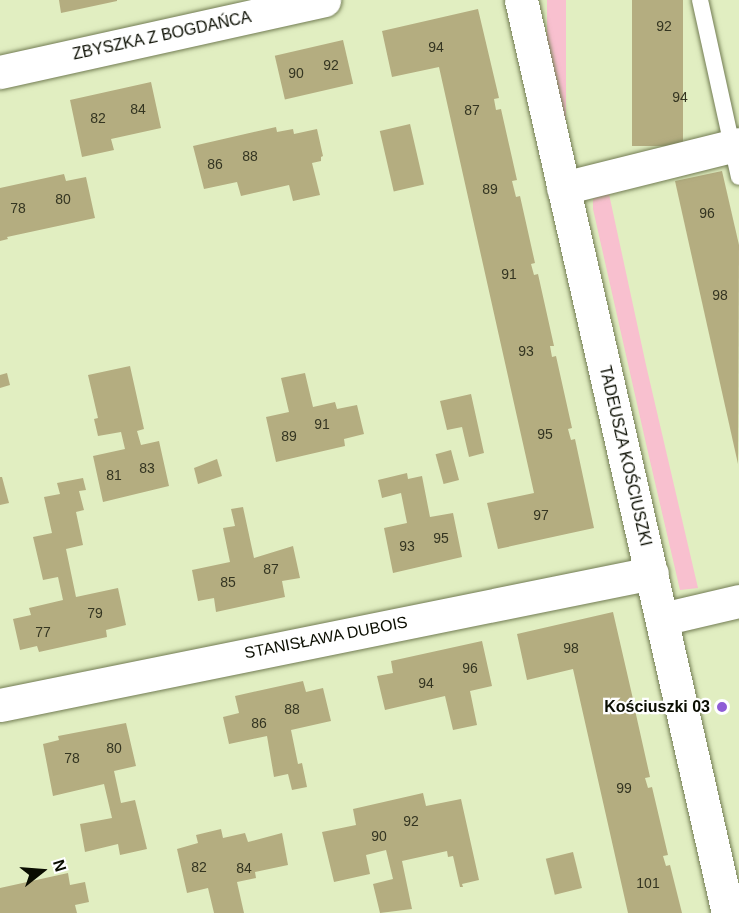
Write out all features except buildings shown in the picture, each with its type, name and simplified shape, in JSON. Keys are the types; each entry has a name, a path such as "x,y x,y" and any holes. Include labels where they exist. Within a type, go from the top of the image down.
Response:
{"street":[{"name":"ZBYSZKA Z BOGDAŃCA","path":"0,72 324,0"},
{"name":"TADEUSZA KOŚCIUSZKI","path":"521,0 728,913"},
{"path":"563,188 737,156"},
{"name":"STANISŁAWA DUBOIS","path":"0,705 652,573"},
{"path":"662,619 739,600"}],"lane":[{"path":"700,0 737,156"}],"shaded area":[{"path":"547,0 566,0 566,162 547,162"},
{"path":"609,194 698,588 680,590 593,209 593,199 598,195"}],"place":[{"name":"Kościuszki 03","path":"722,707"}]}
